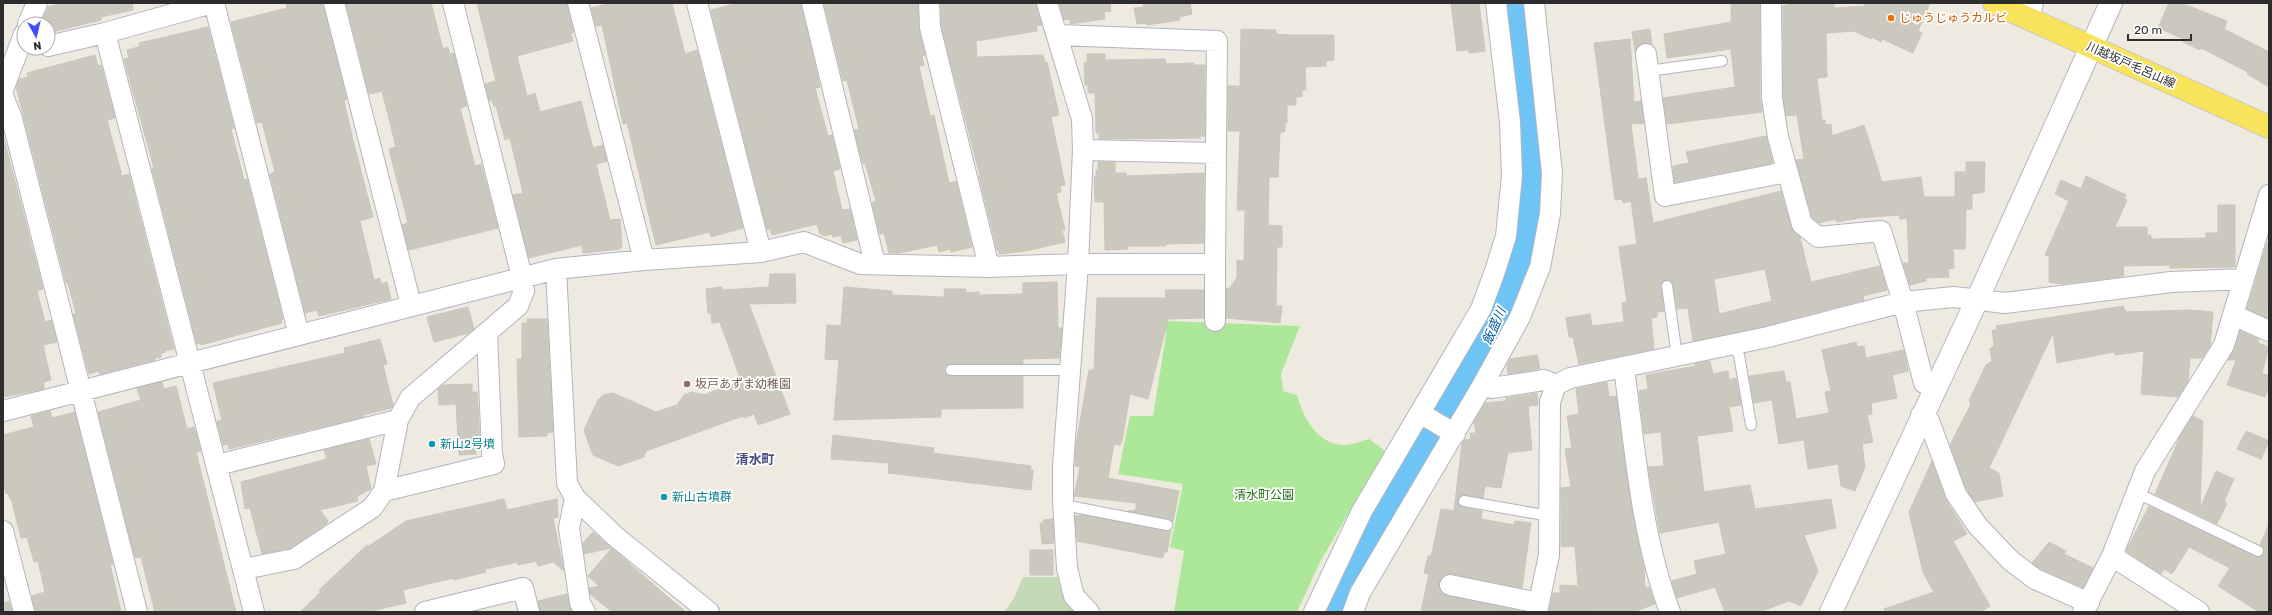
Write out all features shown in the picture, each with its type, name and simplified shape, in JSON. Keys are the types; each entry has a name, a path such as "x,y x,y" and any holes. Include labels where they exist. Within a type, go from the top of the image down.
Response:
{"main road":[{"name":"川越坂戸毛呂山線","path":"1994,3 2031,12 2092,47 2269,127"}],"street":[{"path":"31,16 37,3"},
{"path":"56,44 105,33 213,3 299,334"},
{"path":"334,3 411,305"},
{"path":"244,568 294,559 372,508 384,491 398,420 410,398 518,306 524,291 522,277 453,3"},
{"path":"578,3 644,260"},
{"path":"697,3 761,252"},
{"path":"812,3 876,264"},
{"path":"929,3 930,27 989,267"},
{"path":"1047,3 1058,35 1082,119 1083,150 1078,264 1063,466 1067,568 1074,596 1089,612"},
{"path":"1314,612 1362,510 1422,414 1481,309 1506,236 1512,176 1510,122 1496,3"},
{"path":"1353,612 1360,593 1452,432 1482,386 1520,317 1540,267 1550,214 1552,173 1534,3"},
{"path":"1771,3 1772,98 1778,137 1786,172 1802,224 1818,237 1881,231 1903,302 1924,383 1934,389"},
{"path":"1831,612 1921,415 1977,300 2111,3"},
{"path":"105,33 218,466 254,612"},
{"path":"1058,35 1217,41 1215,321"},
{"path":"3,90 10,54 16,45"},
{"path":"1647,63 1665,196 1786,172"},
{"path":"3,96 12,119 137,612"},
{"path":"1083,150 1216,153"},
{"path":"1921,415 1929,421 1956,494 1977,525 2010,560 2036,579 2086,608 2112,556 2145,471 2224,345 2269,195"},
{"path":"3,411 190,361 556,268 761,252 804,242 860,264 989,267 1078,264 1215,264"},
{"path":"556,268 566,483 574,498 616,537 709,612"},
{"path":"1450,585 1538,608 1549,555 1550,402 1556,385 1570,378 1624,368 1733,344 1903,302 1954,297 2005,303 2171,282 2244,279"},
{"path":"2233,315 2269,331"},
{"path":"384,491 494,464 492,454 487,333"},
{"path":"1624,368 1638,477 1658,579 1670,612"},
{"path":"1482,386 1492,388 1544,380 1556,385"},
{"path":"1422,414 1452,432"},
{"path":"218,466 398,420"},
{"path":"574,498 568,528 580,602 584,612"},
{"path":"3,531 24,612"},
{"path":"2112,556 2199,612"},
{"path":"425,612 523,588 529,612"}],"lane":[{"path":"1647,63 1722,61"},
{"path":"1667,286 1677,356"},
{"path":"1733,344 1739,355 1751,425"},
{"path":"951,370 1071,370"},
{"path":"2137,493 2258,551"},
{"path":"1464,501 1550,516"},
{"path":"1064,505 1168,524"}],"green space":[{"name":"清水町公園","path":"1166,321 1300,326 1281,374 1283,391 1297,395 1307,420 1319,435 1327,440 1335,444 1345,445 1354,444 1369,439 1385,451 1320,562 1297,612 1174,612 1184,551 1170,547 1183,484 1118,474 1130,416 1153,416 1166,335"},
{"path":"1023,577 1063,577 1080,612 1004,612 1014,598"}],"building":[{"path":"62,3 132,3 133,10 101,17 101,20 56,31 56,16 44,16 48,7"},
{"path":"286,3 323,3 347,99 344,101 353,140 373,217 360,221 374,280 380,278 381,284 387,282 391,299 319,316 317,310 305,313 270,174 275,172 262,122 257,123 231,22 287,8"},
{"path":"346,3 431,3 443,49 448,47 450,54 454,53 467,106 460,108 475,166 481,164 498,228 409,250 402,225 408,223 389,149 396,147 382,91 369,94"},
{"path":"477,3 567,3 574,32 571,33 573,41 517,56 527,96 535,93 540,112 581,101 593,148 603,145 607,161 596,164 610,220 620,219 622,247 619,247 620,249 583,253 582,245 529,258 513,195 523,193 510,138 505,140 496,106 494,106 492,100 489,101 485,84 496,81"},
{"path":"612,3 672,3 685,54 697,50 743,228 711,237 710,232 656,245 627,123 623,124 602,25 596,26 591,8"},
{"path":"739,3 801,3 820,87 815,88 828,136 832,135 840,169 833,171 842,210 850,209 857,240 843,243 841,235 833,237 832,234 823,236 823,234 820,234 817,224 772,235 770,229 767,230 711,10"},
{"path":"824,3 918,3 919,30 925,55 922,56 924,65 919,66 930,116 934,115 949,183 956,181 972,247 951,252 950,249 939,252 937,245 899,253 889,253 884,233 880,234 872,203 876,201 865,163 863,164 854,130 859,129 847,80 843,81"},
{"path":"941,3 1036,3 1042,25 1036,26 1037,31 976,41 977,57 1043,55 1045,63 1047,62 1059,115 1051,117 1065,185 1060,186 1061,192 1056,193 1065,230 1062,230 1065,242 1026,251 999,254 941,25"},
{"path":"1059,3 1110,3 1111,11 1104,12 1105,19 1070,24 1070,19 1064,20"},
{"path":"1143,3 1190,3 1192,14 1179,17 1180,20 1147,25 1146,23 1137,24 1134,8 1144,7"},
{"path":"1451,3 1479,3 1485,51 1469,53 1469,50 1457,51"},
{"path":"1731,3 1760,3 1760,98 1762,112 1667,124 1663,98 1735,87 1731,49 1667,58 1664,34 1731,22"},
{"path":"1796,3 1834,3 1834,8 1864,6 1865,3 1930,3 1918,31 1922,33 1913,53 1882,39 1881,42 1872,37 1871,39 1854,31 1826,33 1827,77 1817,78 1822,120 1825,120 1825,125 1831,124 1832,136 1864,125 1882,182 1921,177 1924,197 1955,197 1955,172 1966,172 1966,162 1985,162 1984,192 1972,194 1972,209 1966,209 1965,249 1953,249 1954,268 1948,269 1949,277 1925,278 1926,281 1910,285 1903,263 1909,263 1907,218 1900,219 1899,215 1859,218 1837,222 1836,219 1819,223 1812,217 1796,160 1804,159 1797,115 1786,116 1783,97 1783,6"},
{"path":"2169,3 2181,3 2227,21 2224,29 2269,52 2269,87 2247,74 2248,72 2201,48 2200,50 2183,42 2184,39 2158,28"},
{"path":"208,27 234,128 231,129 244,180 247,179 283,319 281,319 282,323 201,345 201,343 197,344 152,168 154,168 124,59 129,58 127,50 139,47 139,43"},
{"path":"1241,29 1276,30 1276,34 1288,35 1334,35 1334,60 1326,61 1326,66 1305,67 1306,90 1302,90 1302,97 1296,97 1296,105 1287,105 1287,123 1285,122 1285,131 1280,133 1278,177 1269,177 1268,225 1282,226 1282,247 1277,247 1276,306 1282,306 1280,323 1226,318 1226,289 1229,289 1237,278 1237,260 1244,261 1245,210 1237,210 1240,131 1228,131 1228,86 1240,86"},
{"path":"1650,29 1652,45 1644,43 1639,45 1635,52 1632,32"},
{"path":"1630,39 1634,102 1641,101 1644,123 1631,124 1638,179 1646,178 1653,223 1781,191 1791,227 1800,237 1811,282 1880,266 1887,290 1863,296 1864,300 1765,326 1693,341 1688,308 1677,309 1673,285 1670,280 1666,280 1661,287 1664,311 1657,312 1657,317 1651,318 1654,349 1579,364 1573,337 1569,337 1566,318 1590,314 1592,326 1624,322 1622,303 1627,302 1619,247 1637,244 1631,201 1623,203 1622,199 1615,200 1594,43","holes":["1765,269 1772,301 1719,314 1714,279"]},
{"path":"1087,54 1105,54 1105,60 1165,59 1166,64 1194,63 1194,65 1205,65 1205,136 1200,136 1200,138 1099,139 1099,133 1096,133 1095,93 1088,93 1088,85 1085,85 1084,63 1087,63"},
{"path":"95,55 98,66 101,65 115,118 107,120 122,176 129,174 174,349 165,351 160,354 161,357 155,358 155,360 100,374 99,371 89,374 73,314 76,314 68,283 66,283 16,87 19,79 28,77 27,73"},
{"path":"3,135 43,289 37,291 45,322 51,320 57,342 43,345 51,380 44,382 44,389 3,397"},
{"path":"1766,136 1773,163 1675,182 1673,166 1689,163 1686,152"},
{"path":"1098,162 1115,162 1115,173 1126,173 1126,176 1204,173 1204,243 1166,244 1166,246 1128,246 1128,249 1105,250 1104,202 1095,202 1094,177 1096,177 1096,170 1098,170"},
{"path":"2086,176 2126,195 2124,198 2127,200 2115,227 2147,227 2147,235 2151,235 2151,239 2206,238 2206,233 2218,233 2218,205 2235,205 2235,267 2170,268 2170,265 2123,266 2124,275 2119,277 2061,284 2049,282 2049,256 2045,255 2069,201 2055,194 2061,180 2081,189"},
{"path":"2267,243 2269,243 2267,318 2247,309"},
{"path":"770,274 795,274 796,303 749,304 790,414 758,425 754,414 744,418 743,416 646,451 644,457 618,466 593,455 584,430 598,400 603,395 613,393 656,412 677,405 684,395 692,392 704,395 741,381 720,322 712,323 711,313 708,313 706,289 722,287 723,290 769,287"},
{"path":"1057,282 1058,328 1062,328 1059,358 1023,359 1023,364 951,364 945,367 946,374 951,376 1023,376 1023,408 941,409 941,417 834,420 839,360 825,359 827,325 841,326 844,287 892,291 892,295 945,297 944,289 966,289 966,293 979,292 979,295 1023,294 1023,283"},
{"path":"1165,290 1204,290 1204,318 1168,319 1148,399 1130,394 1122,441 1120,445 1114,444 1108,478 1179,491 1173,522 1168,519 1128,511 1136,510 1136,503 1074,496 1080,467 1075,466 1076,445 1089,370 1094,370 1097,298 1166,298"},
{"path":"2123,306 2126,312 2190,310 2213,312 2210,346 2202,358 2190,358 2188,381 2178,397 2141,394 2144,351 2115,355 2114,352 2057,363 2053,333 1989,468 1999,473 2003,496 1975,502 1966,489 1950,445 1971,404 1969,401 1986,365 1992,361 1990,349 1994,345 1992,330 1997,330 1996,326"},
{"path":"468,307 474,329 469,333 434,342 427,317"},
{"path":"527,319 547,319 553,432 547,433 547,436 519,437 517,359 522,359 522,323 527,323"},
{"path":"2240,331 2259,339 2258,343 2269,347 2262,373 2269,376 2269,387 2265,397 2227,385 2236,360 2228,360 2235,348"},
{"path":"380,339 387,364 383,365 393,405 392,408 363,415 364,417 229,449 228,444 223,445 217,421 222,420 213,383 345,353 344,348"},
{"path":"1856,342 1857,347 1864,346 1866,358 1904,350 1908,371 1892,375 1897,398 1871,403 1872,414 1867,415 1873,442 1862,444 1865,467 1855,491 1841,486 1838,464 1808,469 1804,440 1779,444 1772,400 1754,403 1749,376 1784,371 1786,382 1790,382 1796,419 1829,413 1825,392 1831,391 1822,350"},
{"path":"1537,355 1540,369 1508,374 1507,365 1510,359"},
{"path":"1710,361 1713,374 1728,371 1729,380 1736,378 1741,405 1729,407 1733,431 1697,436 1704,492 1750,485 1755,509 1831,499 1836,528 1804,535 1818,571 1801,606 1789,601 1759,612 1725,612 1715,587 1677,598 1672,581 1697,574 1694,561 1726,554 1719,522 1660,533 1648,467 1664,466 1661,432 1644,434 1639,391 1648,389 1646,375 1696,366 1695,364"},
{"path":"162,382 164,389 176,386 187,429 194,427 201,451 196,452 236,612 155,612 141,557 135,558 98,412 141,400 137,388"},
{"path":"1607,382 1609,397 1616,396 1629,493 1644,568 1645,588 1649,587 1655,604 1633,612 1549,611 1553,593 1560,593 1560,585 1578,586 1575,546 1561,547 1561,488 1571,487 1565,449 1572,448 1567,416 1579,414 1576,389"},
{"path":"472,384 472,392 477,392 480,443 478,443 476,454 459,455 456,404 439,405 438,389 443,385"},
{"path":"1537,393 1538,405 1528,406 1532,450 1508,453 1501,488 1485,486 1483,498 1462,495 1458,500 1463,507 1482,511 1481,519 1514,525 1515,521 1531,523 1522,588 1452,574 1442,577 1439,583 1442,593 1448,596 1525,612 1421,612 1429,574 1424,573 1428,556 1431,556 1441,509 1454,511 1462,443 1465,440 1471,439 1470,433 1476,433 1474,422 1485,403 1506,401 1506,398"},
{"path":"50,411 52,418 75,412 113,564 110,564 121,612 35,612 32,596 45,592 38,561 34,562 27,537 21,538 11,498 10,499 8,493 6,494 3,483 3,435 34,427 31,416"},
{"path":"2193,416 2203,421 2200,509 2216,471 2234,479 2224,501 2227,503 2217,524 2155,494 2180,437"},
{"path":"2246,431 2269,441 2261,459 2237,449"},
{"path":"833,435 934,448 933,453 1031,466 1030,470 1033,470 1031,490 888,473 889,463 831,459"},
{"path":"369,439 376,464 366,466 371,489 357,496 358,501 320,510 328,521 326,524 290,548 262,554 250,508 245,509 241,482 327,459 324,450"},
{"path":"1932,461 1945,498 1967,534 1953,541 1990,606 1980,612 1884,612 1884,609 1934,592 1923,572 1909,512"},
{"path":"504,499 507,510 557,499 558,517 553,518 564,571 553,562 538,566 536,561 518,565 518,562 485,569 486,572 454,580 453,578 403,590 406,603 367,612 300,612 321,592 319,590 367,545 369,546 406,521"},
{"path":"2149,506 2258,557 2264,553 2264,548 2260,545 2269,524 2269,612 2259,612 2218,586 2230,568 2189,547 2172,574 2164,569 2161,574 2126,551"},
{"path":"1083,515 1166,531 1171,530 1167,552 1164,552 1163,558 1077,541 1075,516"},
{"path":"1053,519 1054,543 1042,544 1040,523 1044,523 1043,520"},
{"path":"593,532 611,548 584,554 583,543"},
{"path":"2049,542 2066,551 2064,554 2093,568 2083,588 2041,569 2032,563"},
{"path":"612,548 686,612 612,612 590,594 589,588 599,586 588,576"},
{"path":"1030,550 1053,550 1053,575 1030,575"},
{"path":"567,594 572,612 540,612 538,601"},
{"path":"9,601 12,612 3,612 3,603"}],"waterway":[{"name":"飯盛川","path":"1329,612 1346,571 1470,375 1492,335 1524,256 1532,221 1536,170 1517,3"}],"place":[{"name":"じゅうじゅうカルビ","path":"1891,18"},
{"name":"坂戸あずま幼稚園","path":"687,384"},
{"name":"新山2号墳","path":"432,444"},
{"name":"新山古墳群","path":"664,497"}],"district":[{"name":"清水町","path":"755,459"}]}
